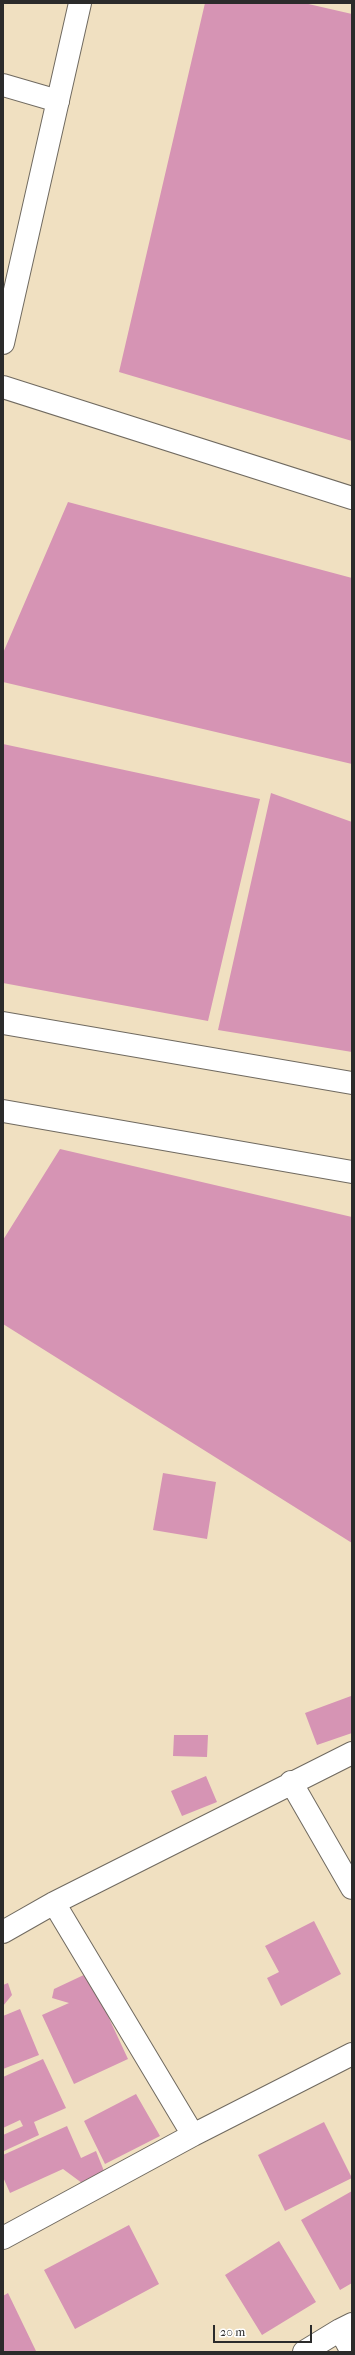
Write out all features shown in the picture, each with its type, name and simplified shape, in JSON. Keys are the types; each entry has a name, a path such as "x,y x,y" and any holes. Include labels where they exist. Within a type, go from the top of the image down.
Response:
{"street":[{"path":"3,344 80,3"},
{"path":"3,85 58,102"},
{"path":"3,387 352,498"},
{"path":"3,1023 352,1083"},
{"path":"3,1111 352,1172"},
{"path":"3,1932 54,1903 291,1782 352,1753"},
{"path":"291,1782 352,1888"},
{"path":"54,1903 193,2135"},
{"path":"3,2238 193,2135 352,2054"},
{"path":"304,2352 346,2327 352,2352"}],"building":[{"path":"205,3 304,3 352,14 352,441 119,372"},
{"path":"68,502 352,578 352,764 3,682 3,653"},
{"path":"3,744 260,799 208,1021 3,983"},
{"path":"271,793 352,822 352,1052 218,1030"},
{"path":"60,1149 352,1217 352,1543 3,1324 3,1240"},
{"path":"163,1473 216,1482 207,1539 153,1530"},
{"path":"351,1696 352,1733 317,1745 305,1713"},
{"path":"174,1735 208,1735 207,1757 173,1756"},
{"path":"206,1776 217,1802 182,1816 171,1791"},
{"path":"314,1921 341,1974 281,2006 267,1978 279,1972 265,1946"},
{"path":"88,1973 128,2059 74,2084 42,2015 69,2003 52,1998 54,1989"},
{"path":"8,1983 12,1995 3,2006 3,1985"},
{"path":"20,2009 39,2055 3,2069 3,2016"},
{"path":"43,2059 66,2108 34,2122 39,2135 4,2151 3,2135 23,2126 20,2120 3,2128 3,2077"},
{"path":"136,2094 160,2136 105,2164 84,2121"},
{"path":"324,2122 352,2178 285,2211 258,2155"},
{"path":"67,2126 81,2158 96,2151 106,2176 86,2186 63,2169 10,2193 3,2177 3,2155"},
{"path":"352,2191 352,2283 340,2290 301,2220"},
{"path":"129,2225 159,2284 75,2329 44,2270"},
{"path":"279,2241 316,2302 262,2335 225,2275"},
{"path":"8,2293 36,2351 34,2352 3,2352 3,2296"}]}
